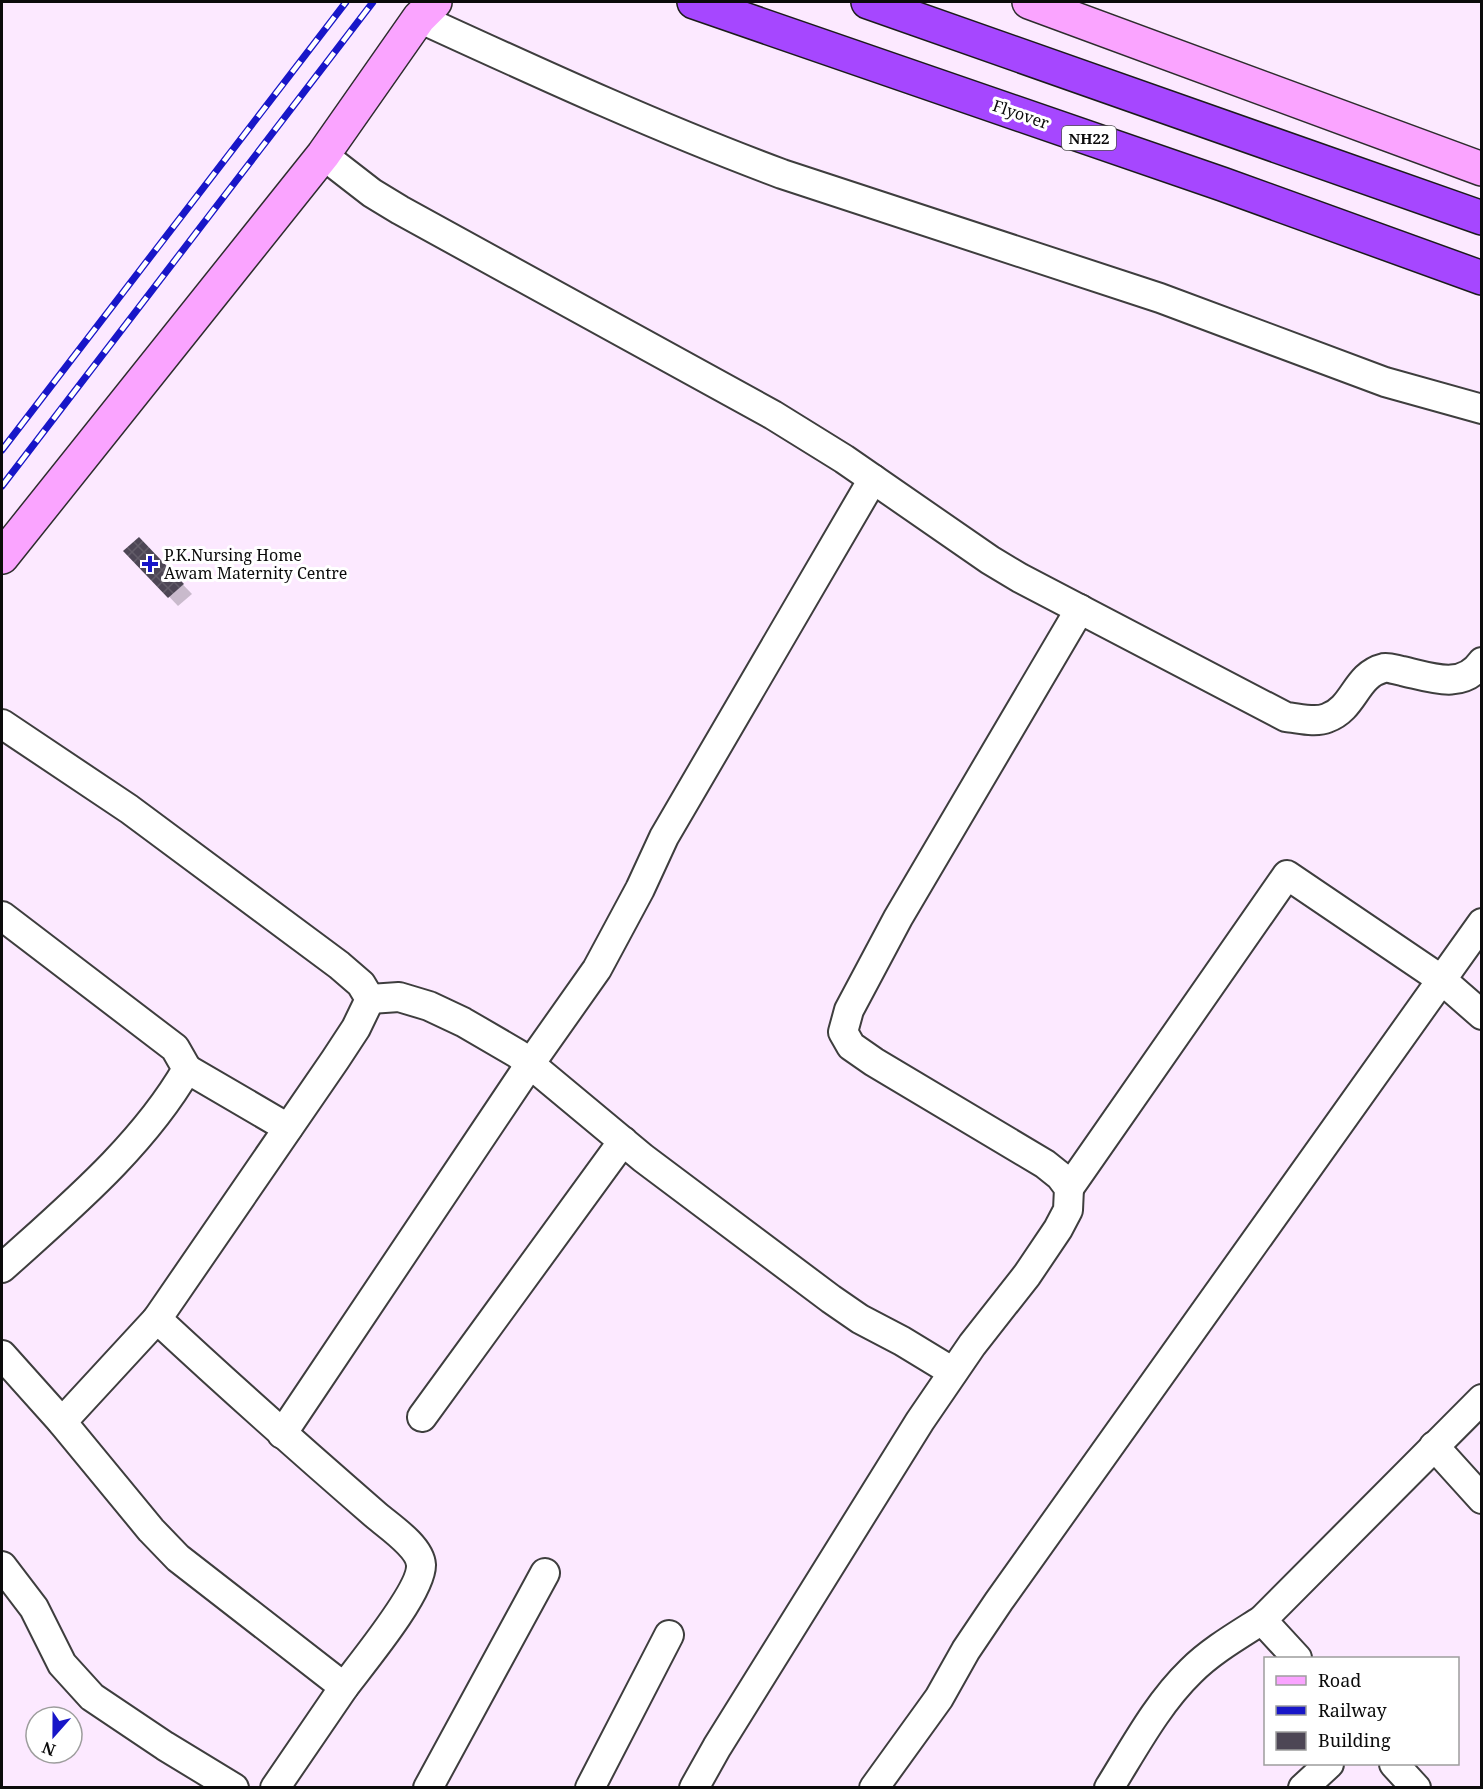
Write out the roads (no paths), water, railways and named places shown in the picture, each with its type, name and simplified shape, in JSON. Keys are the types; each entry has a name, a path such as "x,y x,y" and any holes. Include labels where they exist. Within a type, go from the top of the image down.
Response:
{"highway":[{"name":"Flyover","path":"694,2 1222,184 1482,278"},
{"path":"868,2 1482,218"}],"street":[{"path":"1029,2 1482,169"},
{"path":"2,557 322,155 427,10 557,81 738,158 1160,298 1385,382 1482,409"},
{"path":"322,155 400,210 773,415 1020,578 1286,717 1325,719 1344,709 1366,676 1386,667 1437,678 1459,680 1475,671 1482,662"},
{"path":"282,1434 530,1064 597,969 640,889 664,837 873,479"},
{"path":"1069,1188 1060,1176 1045,1164 851,1046 843,1032 849,1010 898,918 1080,609"},
{"path":"2,724 129,809 362,984 370,999"},
{"path":"694,1788 920,1421 972,1345 1027,1275 1058,1229 1068,1210 1069,1188 1287,876 1442,980 1482,1015"},
{"path":"2,916 175,1048 187,1069 288,1128"},
{"path":"874,1788 939,1698 966,1650 999,1601 1482,923"},
{"path":"370,999 399,997 429,1006 487,1035 530,1064 623,1141 831,1299 860,1319 953,1372"},
{"path":"62,1422 157,1319 356,1028 370,999"},
{"path":"2,1268 82,1194 135,1140 157,1115 187,1069"},
{"path":"422,1417 623,1141"},
{"path":"157,1319 282,1434 400,1535 420,1557 421,1568 416,1584 398,1613 275,1788"},
{"path":"2,1354 62,1422 151,1530 178,1558 344,1687"},
{"path":"1109,1788 1159,1709 1191,1671 1218,1648 1262,1620 1482,1399"},
{"path":"1434,1446 1482,1499"},
{"path":"2,1566 34,1608 62,1664 92,1697 165,1746 200,1779 234,1788"},
{"path":"428,1788 545,1573"},
{"path":"1262,1620 1296,1657"},
{"path":"590,1788 669,1635"},
{"path":"1303,1788 1328,1765"},
{"path":"1395,1765 1416,1788"}],"railway":[{"path":"2,450 346,2"},
{"path":"2,486 373,2"}],"place":[{"name":"P.K.Nursing Home Awam Maternity Centre","path":"150,564"}]}
